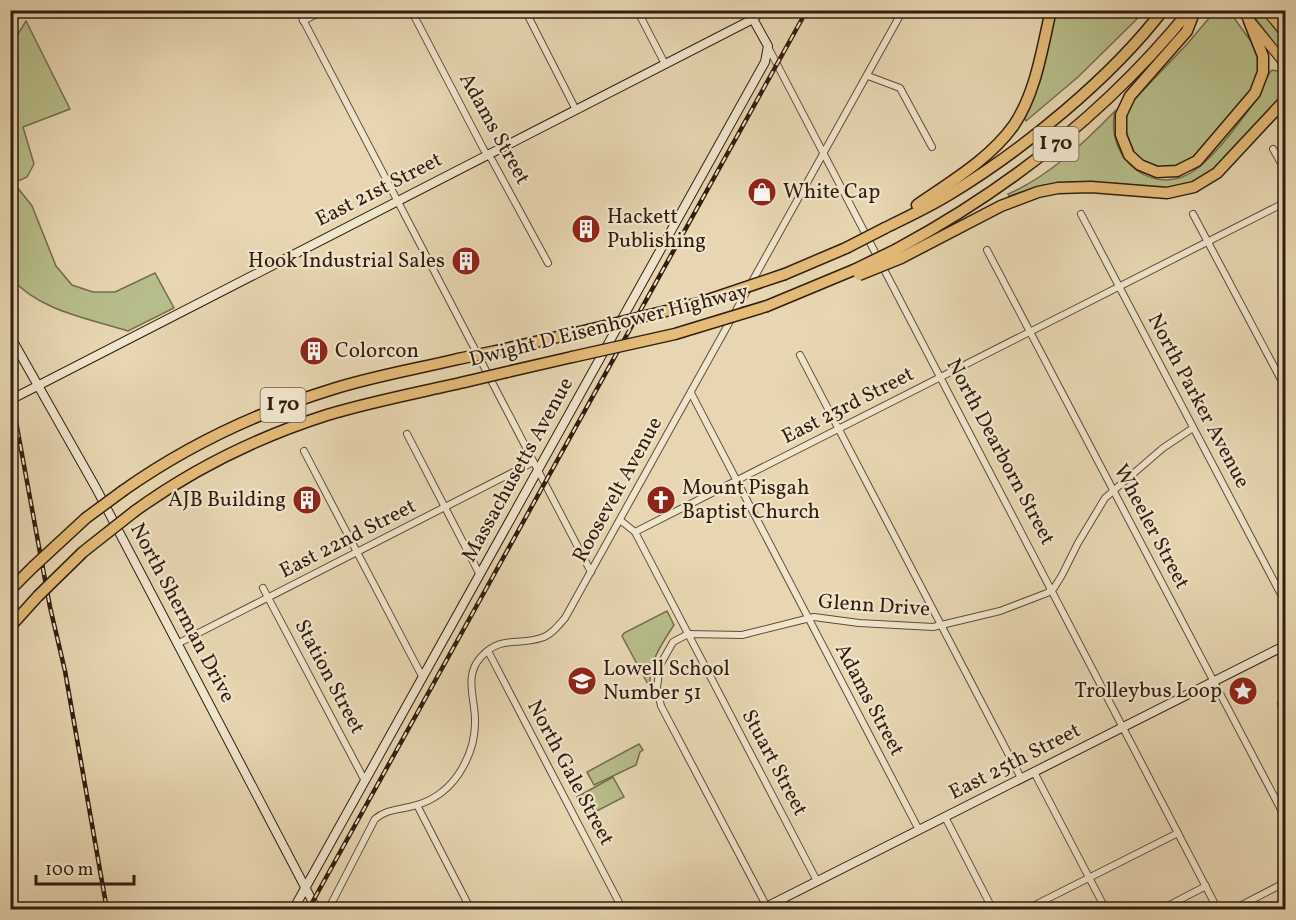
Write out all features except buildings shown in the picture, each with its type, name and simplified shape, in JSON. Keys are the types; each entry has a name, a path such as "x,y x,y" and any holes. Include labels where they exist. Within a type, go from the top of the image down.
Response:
{"highway":[{"path":"885,228 982,157 1007,134 1027,99 1040,58 1051,10"},
{"name":"Dwight D Eisenhower Highway","path":"10,590 86,518 159,465 195,445 278,407 349,384 692,305 785,274 846,248 950,194 1028,140 1096,82 1138,40 1163,10"},
{"path":"1192,10 1187,31 1130,96 1122,115 1120,129 1125,148 1140,165 1157,172 1177,171 1197,161 1255,93 1263,72 1263,57 1250,21"},
{"name":"Dwight D Eisenhower Highway","path":"10,627 83,552 135,511 168,488 217,460 284,430 338,412 675,334 767,306 857,272 899,253 988,194 1065,137 1135,74 1192,10"},
{"path":"899,253 1001,206 1038,192 1082,187 1167,193 1186,190 1217,173 1286,99"},
{"path":"1266,120 1286,107"}],"main road":[{"path":"1241,10 1286,64"},
{"path":"1266,10 1286,34"}],"street":[{"path":"298,10 591,572"},
{"path":"303,21 325,10"},
{"name":"Adams Street","path":"411,10 548,262"},
{"path":"525,10 576,110"},
{"path":"637,10 665,64"},
{"name":"East 21st Street","path":"10,400 665,64 762,10"},
{"name":"Roosevelt Avenue","path":"488,651 505,642 536,639 551,632 565,618 903,10"},
{"name":"North Dearborn Street","path":"751,15 1218,909"},
{"name":"Massachusetts Avenue","path":"293,909 765,62 768,46"},
{"path":"868,76 900,88 932,147"},
{"path":"1273,149 1286,172"},
{"name":"East 23rd Street","path":"635,532 1286,202"},
{"name":"North Parker Avenue","path":"1081,214 1286,604"},
{"path":"1193,214 1286,389"},
{"name":"Wheeler Street","path":"987,250 1286,819"},
{"name":"North Sherman Drive","path":"10,336 96,488 317,909"},
{"path":"800,355 1021,778"},
{"name":"Adams Street","path":"691,393 919,830"},
{"path":"1052,590 1097,511 1113,490 1163,448 1193,428"},
{"path":"407,434 480,574"},
{"path":"304,451 423,678"},
{"name":"East 22nd Street","path":"177,644 533,462"},
{"path":"620,520 635,532"},
{"name":"Stuart Street","path":"635,532 817,881"},
{"name":"Station Street","path":"263,588 365,781"},
{"name":"Glenn Drive","path":"688,634 742,635 816,617 874,625 924,628 942,626 1000,611 1052,590"},
{"path":"688,634 673,642 660,665 657,681 660,703 765,908"},
{"name":"East 25th Street","path":"765,908 1286,645"},
{"path":"328,909 375,819 381,814 430,800 446,788 464,765 475,732 472,675 478,661 488,651"},
{"name":"North Gale Street","path":"488,651 623,909"},
{"path":"1034,772 1106,909"},
{"path":"417,805 471,909"},
{"path":"945,817 993,909"},
{"path":"1025,909 1178,833"},
{"path":"1232,909 1286,882"},
{"path":"1160,909 1206,886"}],"green space":[{"path":"1056,11 1111,11 1135,14 1138,18 1078,77 1026,121 1024,118"},
{"path":"1215,11 1229,11 1250,40 1258,56 1259,70 1250,92 1192,160 1166,169 1147,165 1131,148 1125,127 1127,113 1132,102"},
{"path":"1250,11 1261,11 1285,41 1285,57"},
{"path":"26,21 70,109 23,127 34,164 27,177 14,183 32,206 56,266 72,285 93,292 115,292 155,273 174,308 128,331 50,306 23,289 11,278 11,45"},
{"path":"1272,70 1281,72 1285,77 1285,95 1207,176 1174,190 1124,184 1070,182 1044,185 1009,196 1008,194 1052,168 1079,146 1115,111 1114,129 1117,145 1125,159 1137,170 1150,177 1166,180 1182,177 1198,168 1222,144 1257,98"},
{"path":"667,611 674,625 653,662 650,688 622,636"},
{"path":"639,744 643,750 640,752 636,765 594,785 587,772"},
{"path":"613,777 624,797 589,815 584,806 578,802 577,797"}],"railway":[{"path":"308,910 807,10"},
{"path":"10,389 50,607 65,671 107,910"}],"place":[{"name":"White Cap","path":"762,192"},
{"name":"Hackett Publishing","path":"586,229"},
{"name":"Hook Industrial Sales","path":"466,261"},
{"name":"Colorcon","path":"314,351"},
{"name":"AJB Building","path":"307,500"},
{"name":"Mount Pisgah Baptist Church","path":"661,500"},
{"name":"Lowell School Number 51","path":"582,681"},
{"name":"Trolleybus Loop","path":"1243,691"}]}
